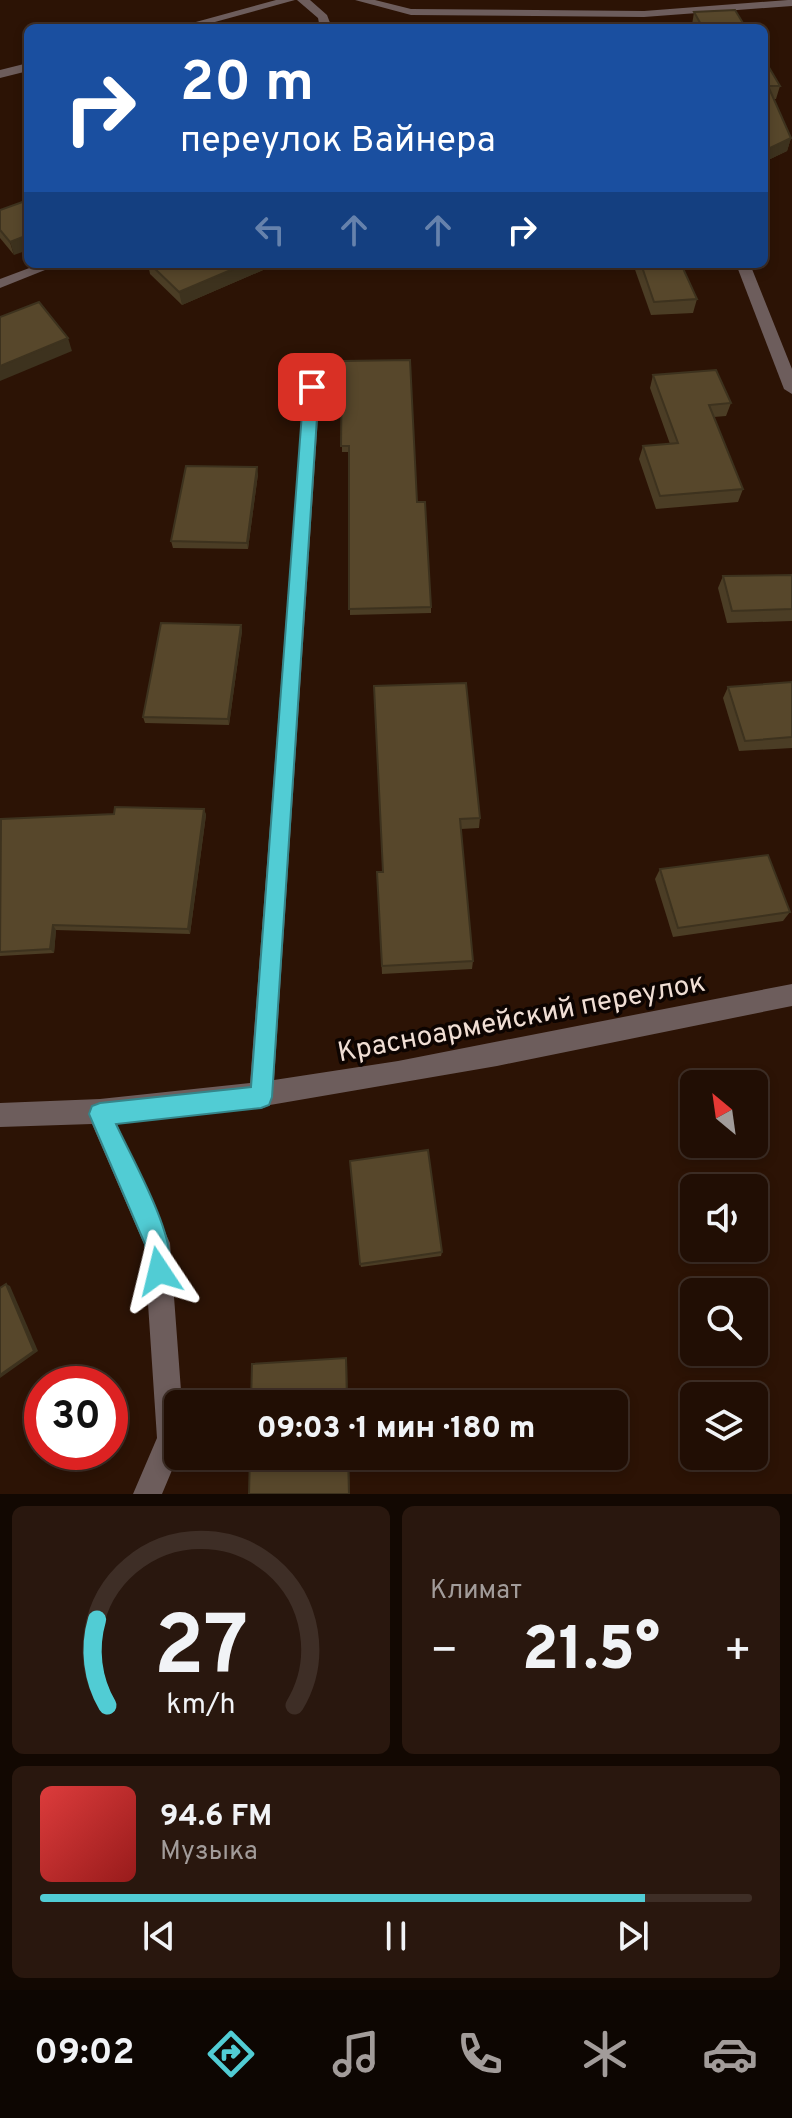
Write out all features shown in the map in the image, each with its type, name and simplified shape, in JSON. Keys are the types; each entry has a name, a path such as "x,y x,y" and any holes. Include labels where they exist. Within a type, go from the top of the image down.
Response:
{"street":[{"path":"196,24 289,0"},
{"path":"303,0 323,17 325,24"},
{"path":"361,0 411,12 644,14 792,3"},
{"path":"638,0 648,24"},
{"path":"0,74 24,68"},
{"path":"0,284 42,268"},
{"path":"745,268 792,389"},
{"path":"261,1097 312,387"},
{"name":"Красноармейский переулок","path":"0,1115 100,1114 261,1097 792,995"},
{"path":"100,1114 157,1243 171,1439 147,1494"}],"building":[{"path":"735,10 744,24 701,24 694,12"},
{"path":"768,66 780,86 768,86"},
{"path":"768,86 791,138 768,149"},
{"path":"24,201 24,237 10,242 0,230 0,210"},
{"path":"154,268 236,268 179,292"},
{"path":"642,268 683,268 697,299 654,302"},
{"path":"39,302 68,338 0,366 0,317"},
{"path":"410,360 417,502 425,502 431,607 349,609 349,446 341,446 342,361"},
{"path":"716,370 731,403 709,405 743,489 660,496 643,446 678,443 653,375"},
{"path":"186,466 257,467 247,543 171,541"},
{"path":"792,575 792,609 732,611 723,576"},
{"path":"161,623 241,625 228,719 143,717"},
{"path":"792,682 792,737 745,741 728,687"},
{"path":"466,683 480,818 460,819 473,961 382,966 377,872 383,872 374,686"},
{"path":"115,807 204,809 188,929 53,925 50,949 0,952 1,819 114,814"},
{"path":"768,855 790,912 678,928 660,869"},
{"path":"428,1150 442,1252 360,1264 350,1161"},
{"path":"6,1284 34,1351 0,1375 0,1288"},
{"path":"346,1358 347,1390 251,1390 252,1364"},
{"path":"250,1470 348,1470 349,1494 249,1494"}],"route":[{"path":"159,1271 157,1243 100,1114 261,1097 312,387"}]}
